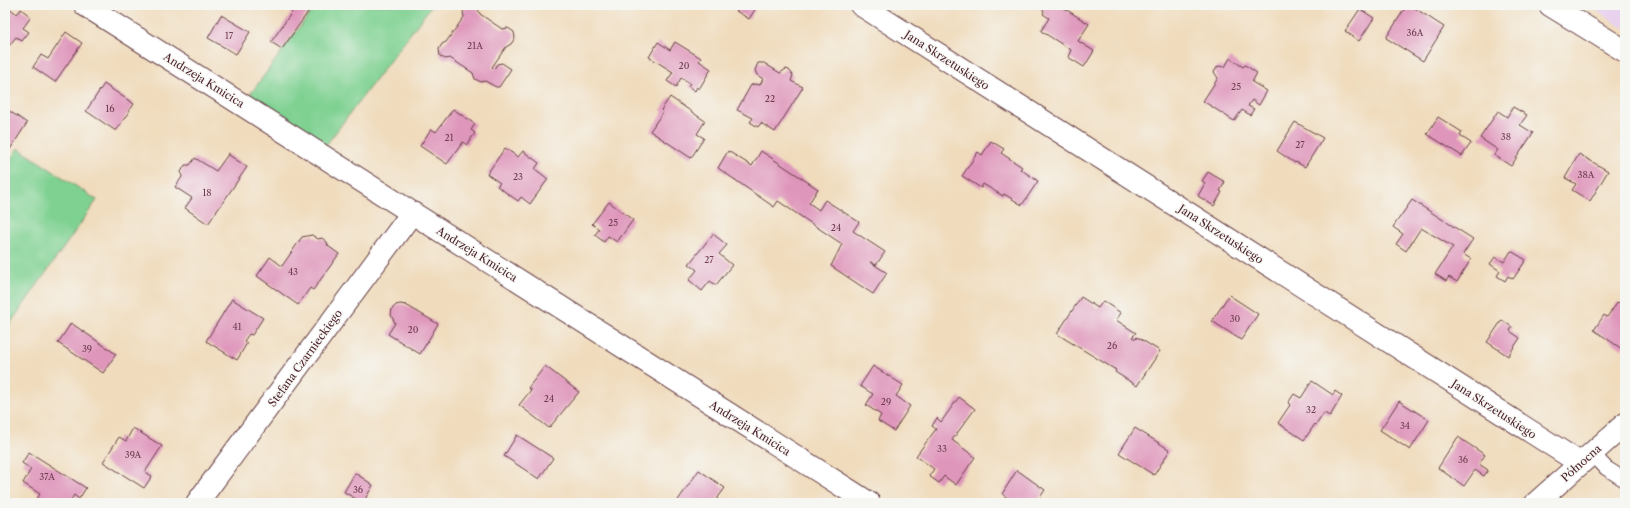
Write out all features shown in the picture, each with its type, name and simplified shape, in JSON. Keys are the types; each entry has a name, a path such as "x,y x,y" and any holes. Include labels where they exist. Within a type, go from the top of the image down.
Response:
{"street":[{"name":"Andrzeja Kmicica","path":"85,5 860,501"},
{"name":"Jana Skrzetuskiego","path":"861,5 1586,458"},
{"path":"1564,9 1625,51"},
{"name":"Stefana Czarnieckiego","path":"198,503 412,213"},
{"name":"Północna","path":"1536,503 1625,424"}],"lane":[{"path":"1586,458 1625,480"}],"shaded area":[{"path":"1593,5 1625,5 1625,29 1594,9"}],"green space":[{"path":"316,5 432,5 326,145 249,96"},
{"path":"18,148 97,200 5,331 5,167"}],"building":[{"path":"5,5 17,14 21,9 31,17 23,28 29,32 22,41 16,37 9,46 5,43"},
{"path":"300,5 308,12 282,49 271,42 292,12 284,6"},
{"path":"472,5 478,9 480,14 502,29 508,28 514,32 515,38 511,44 506,47 492,67 494,69 497,64 502,63 511,69 499,87 485,81 481,82 475,79 473,73 450,58 445,59 440,56 439,49 442,44 446,42 464,17 463,12 466,6"},
{"path":"740,5 758,5 749,19 736,11"},
{"path":"1044,5 1059,5 1089,24 1078,41 1094,51 1084,67 1068,57 1071,50 1041,31 1049,18 1043,14 1044,12 1042,8"},
{"path":"1407,5 1410,5 1444,27 1423,61 1386,38"},
{"path":"1360,9 1374,18 1359,41 1345,31"},
{"path":"221,15 250,32 236,54 208,38"},
{"path":"66,32 82,43 55,82 33,67 41,55 48,59"},
{"path":"658,42 670,50 675,42 701,58 699,61 711,69 699,89 697,87 695,91 688,86 690,83 681,78 676,87 667,81 673,72 649,57"},
{"path":"1230,58 1243,67 1245,65 1257,73 1252,82 1267,91 1259,105 1252,100 1248,106 1254,109 1250,115 1242,110 1234,121 1203,101 1218,78 1214,72 1218,66 1225,67"},
{"path":"758,63 764,63 780,73 786,69 789,70 793,75 791,81 803,87 775,132 761,123 758,127 750,122 753,118 737,110 751,85 760,85 763,79 757,75 755,70"},
{"path":"104,84 134,104 116,131 86,111"},
{"path":"670,97 705,121 697,134 704,138 691,158 650,131 663,112 661,110"},
{"path":"1513,107 1527,115 1520,125 1533,133 1511,166 1494,155 1498,150 1480,138 1498,111 1507,117"},
{"path":"5,108 27,123 5,157"},
{"path":"453,109 475,124 471,130 475,133 467,145 463,142 447,164 420,146 431,129 436,132"},
{"path":"1438,117 1462,132 1460,136 1471,143 1462,156 1427,134"},
{"path":"1295,122 1323,138 1305,167 1296,162 1295,163 1277,151"},
{"path":"991,141 1004,149 1001,153 1022,167 1020,169 1038,181 1022,205 983,184 981,188 962,176 978,152 982,155"},
{"path":"505,148 518,157 523,151 539,163 535,169 548,179 530,204 521,197 518,201 497,186 500,183 487,174"},
{"path":"728,151 752,166 761,151 818,189 809,203 819,210 825,200 859,222 853,231 885,252 876,265 870,262 887,273 873,294 831,266 842,244 778,201 774,207 718,168"},
{"path":"229,153 229,155 247,167 208,224 185,208 192,198 175,187 182,177 181,172 185,165 190,165 195,158 216,171"},
{"path":"1579,154 1608,171 1590,201 1572,190 1576,184 1565,178"},
{"path":"1208,172 1225,182 1220,191 1222,192 1214,206 1198,196 1205,183 1202,181"},
{"path":"1412,200 1473,239 1463,254 1471,259 1457,282 1449,277 1446,281 1435,274 1453,247 1421,228 1406,251 1396,244 1403,234 1393,227"},
{"path":"609,202 633,220 617,242 608,236 604,242 595,235 599,229 592,224"},
{"path":"713,234 727,245 719,254 732,265 716,285 710,281 702,291 689,280 697,270 689,264"},
{"path":"312,235 318,239 322,238 327,242 328,246 339,254 313,290 310,288 298,305 257,276 270,257 282,266 302,237"},
{"path":"1511,251 1526,260 1513,279 1508,276 1505,281 1497,276 1500,271 1490,264 1495,257 1504,262"},
{"path":"1229,295 1258,314 1241,340 1212,321"},
{"path":"1081,297 1098,308 1103,301 1121,313 1116,320 1136,333 1132,337 1136,339 1137,337 1160,351 1137,386 1115,372 1116,370 1057,334"},
{"path":"232,299 263,318 252,335 249,334 244,341 247,343 237,360 206,341"},
{"path":"1618,302 1625,307 1625,345 1622,349 1594,330 1604,315 1607,317"},
{"path":"396,305 406,305 438,324 420,354 388,334 395,323 391,315 392,309"},
{"path":"1502,320 1512,327 1510,331 1520,338 1508,356 1487,342"},
{"path":"71,323 116,354 103,373 58,343"},
{"path":"545,366 579,392 549,428 519,405 531,390 528,388"},
{"path":"873,366 903,385 896,396 910,406 894,431 878,421 881,415 866,405 873,394 860,386"},
{"path":"1312,381 1333,395 1335,391 1342,396 1330,416 1324,413 1304,440 1278,423 1290,405 1288,403 1294,394 1301,398"},
{"path":"959,397 975,409 952,440 975,457 956,485 944,476 939,483 929,476 934,469 916,456 936,429 932,426 937,418 941,422"},
{"path":"1399,401 1429,420 1410,450 1380,430"},
{"path":"133,428 162,446 145,472 152,476 144,488 103,462 119,437 126,441"},
{"path":"1135,428 1170,450 1154,475 1119,453"},
{"path":"517,435 553,458 539,479 504,456"},
{"path":"1458,437 1485,455 1479,464 1488,470 1484,476 1475,470 1464,486 1438,468"},
{"path":"29,452 86,488 79,499 74,495 69,503 34,503 40,494 23,483 31,469 22,463"},
{"path":"699,470 725,488 714,503 676,503"},
{"path":"1017,470 1045,490 1036,503 1014,503 1002,494"},
{"path":"355,473 373,485 363,503 344,492"}]}
